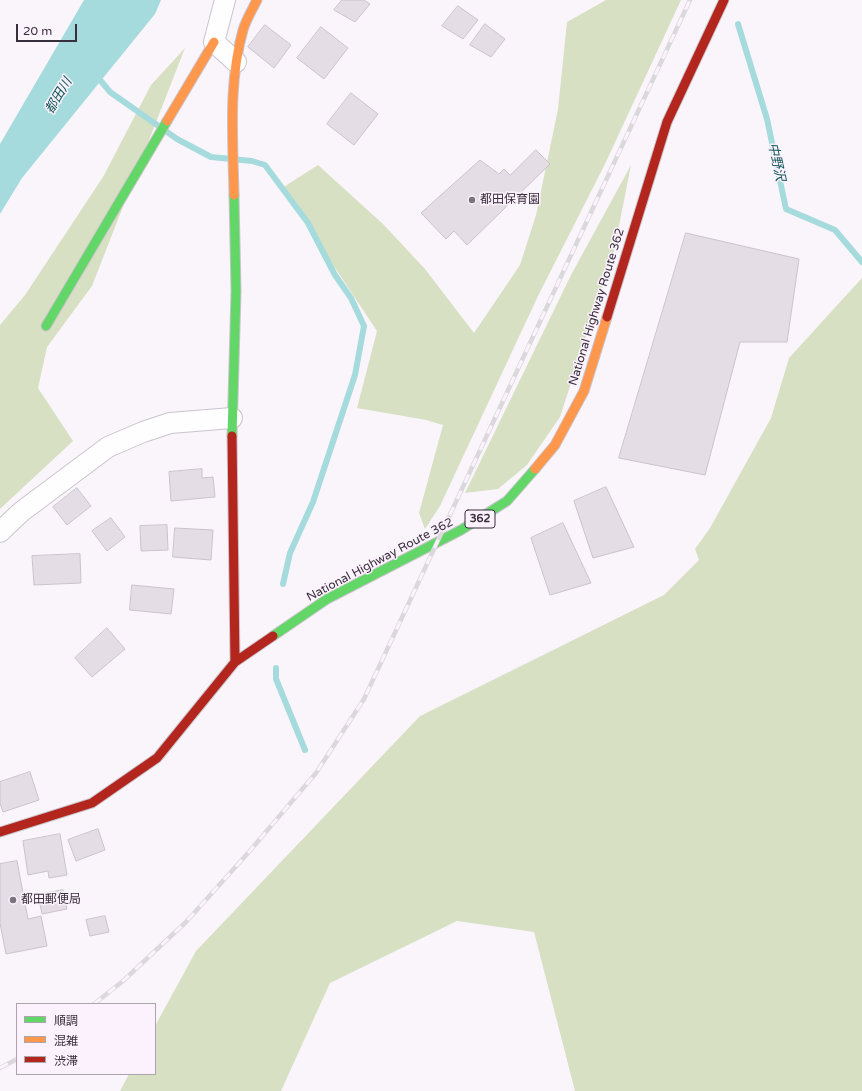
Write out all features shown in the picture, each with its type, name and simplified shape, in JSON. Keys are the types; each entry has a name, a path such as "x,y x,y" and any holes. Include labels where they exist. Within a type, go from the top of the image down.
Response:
{"main road":[{"path":"235,662 232,418 236,291 233,117 236,62 243,29 257,0"},
{"name":"National Highway Route 362","path":"0,832 92,803 157,758 235,662 327,599 461,530 507,501 555,445 584,391 667,122 724,0"},
{"path":"46,326 214,42"}],"street":[{"path":"225,0 214,42 236,62"},
{"path":"0,532 21,512 108,447 143,432 170,423 232,418"}],"green space":[{"path":"606,0 681,0 605,164 538,296 440,506 425,529 419,513 443,425 426,420 357,408 377,331 282,188 318,165 383,224 425,269 474,333 520,265 536,215 558,109 567,22"},
{"path":"185,48 92,286 47,347 38,388 73,441 0,509 0,325 25,295 103,177 151,85"},
{"path":"631,165 614,251 560,417 527,465 498,489 465,493 571,275"},
{"path":"862,278 862,1091 575,1091 534,932 457,921 330,983 281,1091 120,1091 128,1075 156,1075 156,1024 196,951 420,716 664,595 699,560 695,549 710,528 771,418 789,358"}],"water":[{"name":"都田川","path":"84,0 161,0 155,14 22,178 0,214 0,144"}],"building":[{"path":"342,0 364,0 370,4 355,22 334,10"},
{"path":"458,6 478,20 463,39 442,26"},
{"path":"485,24 505,39 491,57 470,45"},
{"path":"265,25 291,45 274,68 248,47"},
{"path":"321,27 348,48 324,79 297,58"},
{"path":"351,93 378,114 354,145 327,124"},
{"path":"536,150 550,164 467,245 454,231 446,239 421,213 480,160 499,174 504,169 510,175"},
{"path":"686,233 799,259 787,342 740,342 705,475 619,458"},
{"path":"202,469 202,478 213,477 215,497 171,501 169,472"},
{"path":"606,487 634,547 593,558 574,501"},
{"path":"77,488 91,506 67,525 53,507"},
{"path":"111,518 125,537 107,551 92,531"},
{"path":"563,523 591,583 550,595 531,538"},
{"path":"167,525 168,550 141,551 140,526"},
{"path":"175,528 213,530 211,560 173,557"},
{"path":"80,554 81,583 34,585 32,556"},
{"path":"132,585 174,589 171,614 130,610"},
{"path":"107,628 125,649 92,677 75,658"},
{"path":"30,772 39,800 3,812 0,803 0,782"},
{"path":"98,829 105,850 76,861 68,840"},
{"path":"60,834 67,875 49,878 48,871 28,875 23,841"},
{"path":"17,861 28,919 41,916 47,946 6,954 0,923 0,864"},
{"path":"63,890 67,909 42,914 38,895"},
{"path":"105,916 109,932 90,936 86,920"}],"waterway":[{"name":"中野沢","path":"738,24 767,119 786,209 835,230 862,262"},
{"path":"96,75 110,92 177,139 211,157 252,161 265,165 308,223 335,275 351,298 364,326 355,375 313,502 290,553 283,584"},
{"path":"276,668 276,679 305,750"}],"railway":[{"path":"95,1003 123,981 186,922 248,853 316,773 364,699 690,0"},
{"path":"0,1068 16,1060"}],"traffic: fast":[{"path":"46,326 167,121"},
{"path":"232,436 236,291 234,195"},
{"path":"273,636 327,599 461,530 507,501 535,469"}],"traffic: slow":[{"path":"234,195 232,112 235,71 243,30 257,0"},
{"path":"167,121 214,42"},
{"path":"535,469 555,445 584,391 607,317"}],"traffic: jam":[{"path":"607,317 667,122 724,0"},
{"path":"232,436 235,662"},
{"path":"0,832 92,803 157,758 235,662 273,636"}],"place":[{"name":"都田保育園","path":"472,200"},
{"name":"都田郵便局","path":"13,900"}]}
